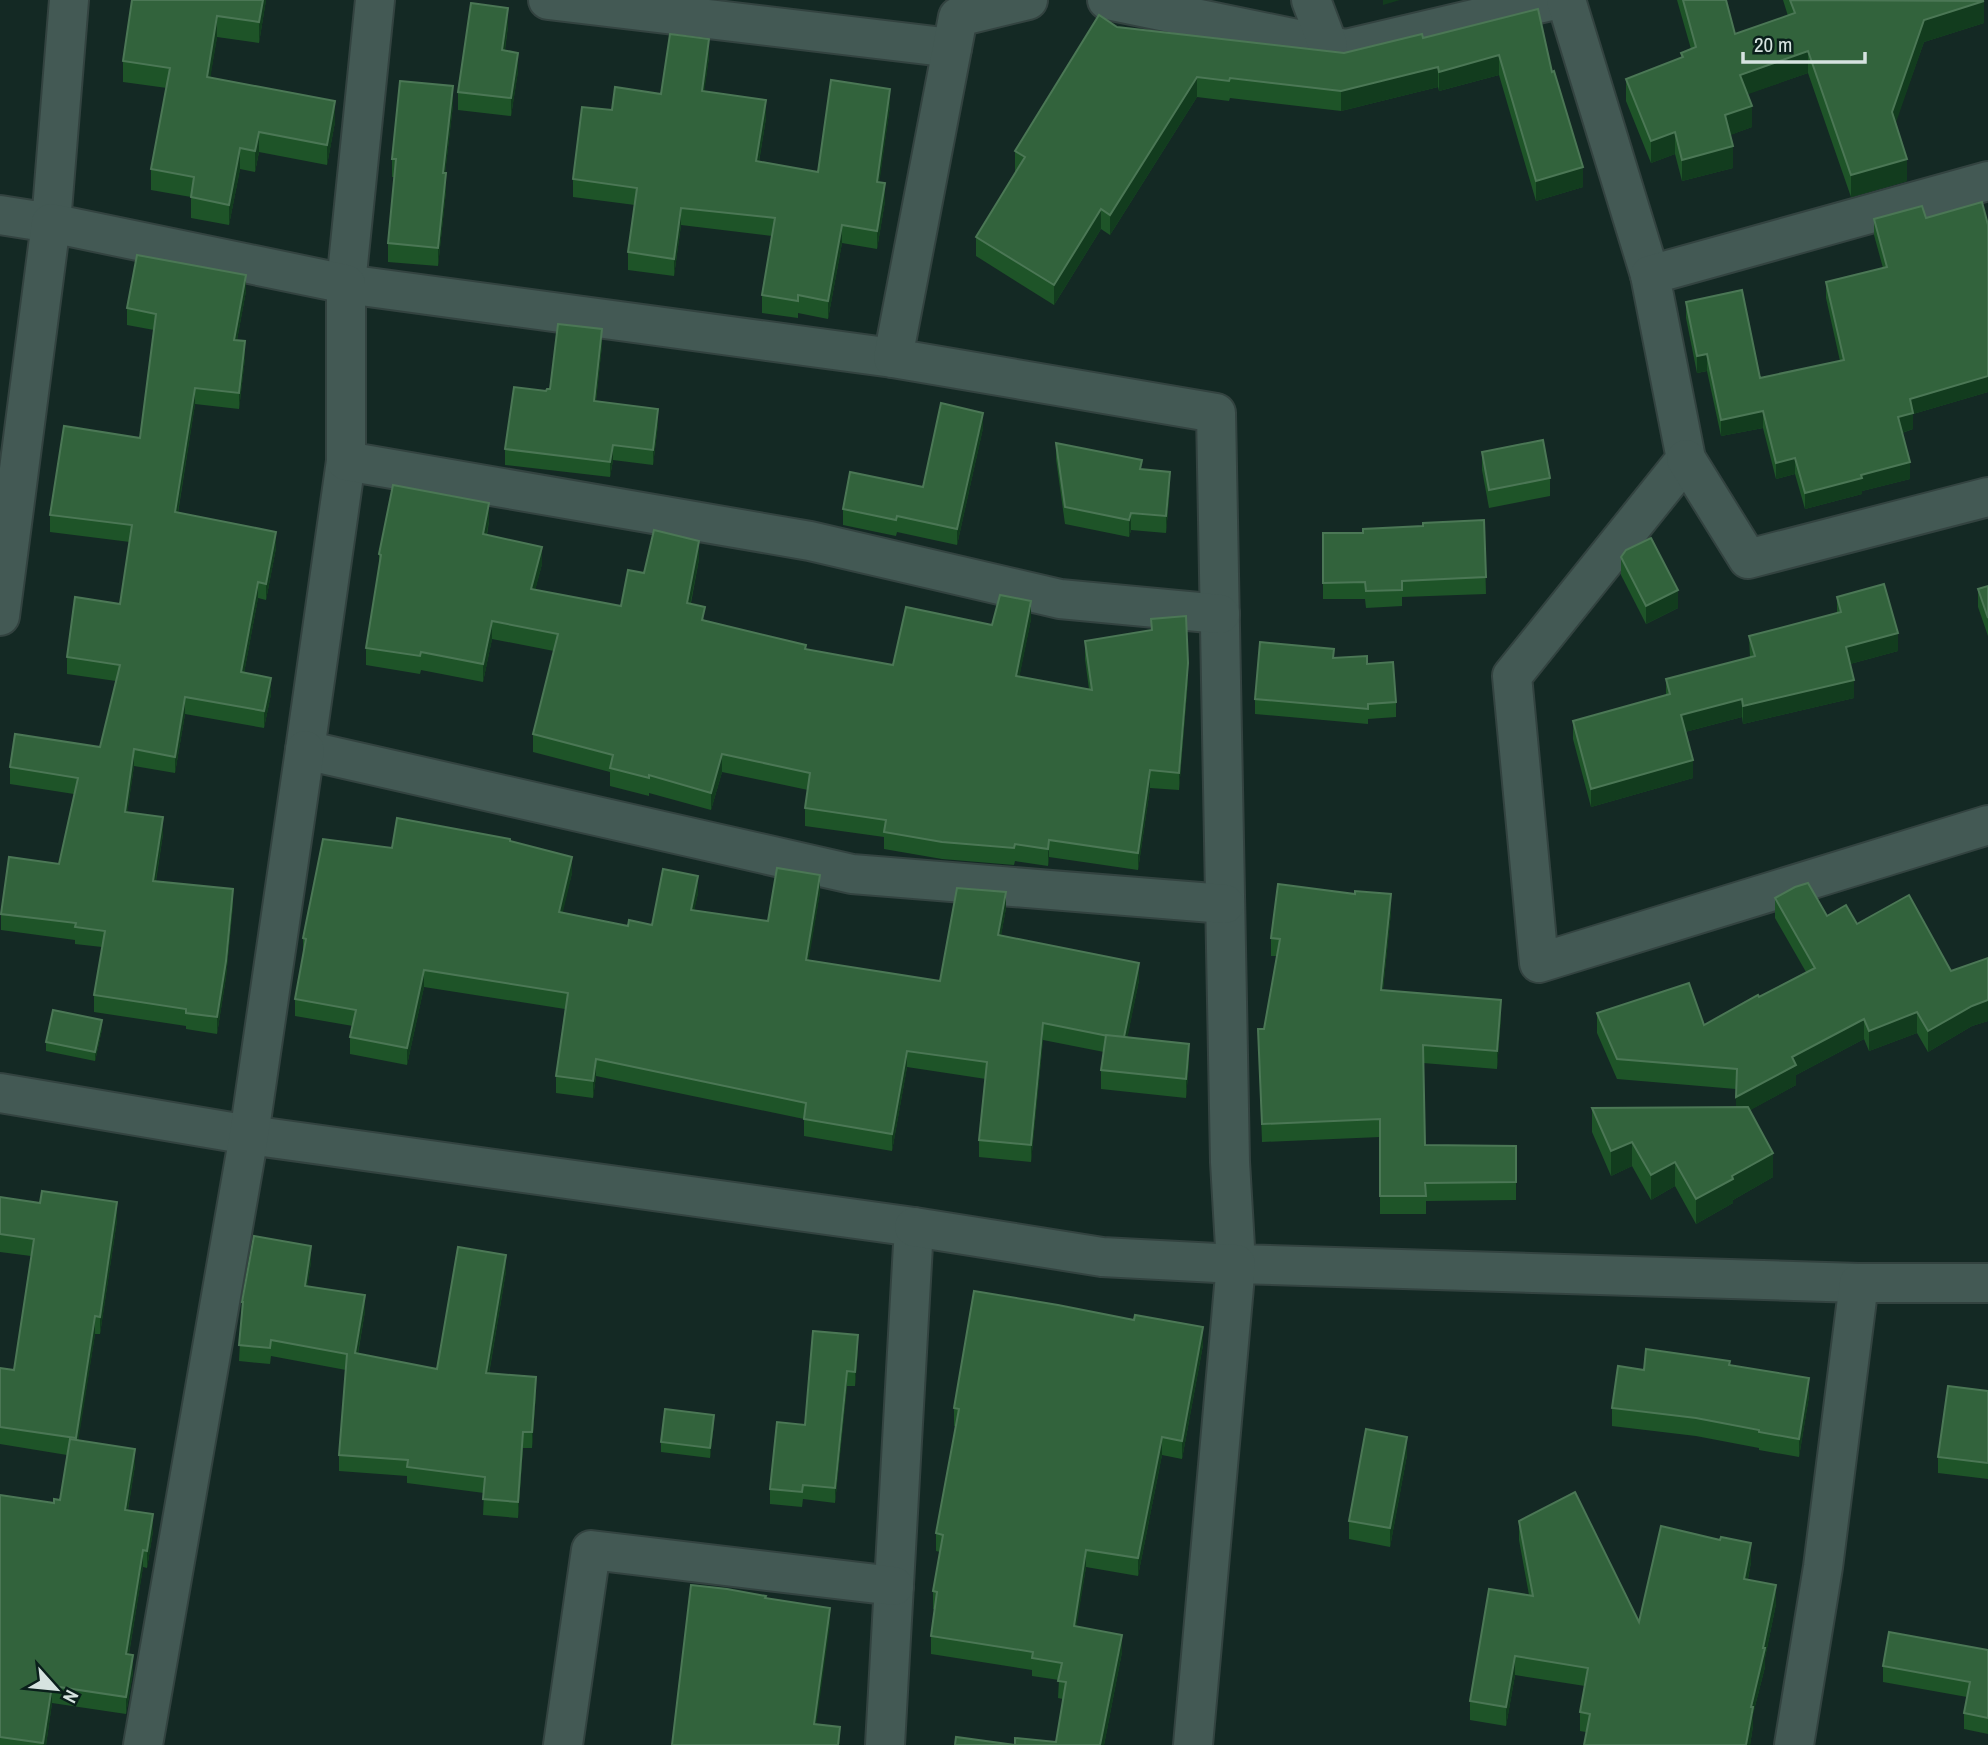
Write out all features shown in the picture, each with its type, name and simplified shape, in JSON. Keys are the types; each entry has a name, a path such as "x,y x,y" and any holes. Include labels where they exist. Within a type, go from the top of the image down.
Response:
{"street":[{"path":"0,616 51,223 69,0"},
{"path":"143,1745 249,1135 346,461 346,284 375,0"},
{"path":"548,0 952,48"},
{"path":"1107,0 1346,49 1555,0"},
{"path":"1311,0 1328,45"},
{"path":"1566,0 1650,275 1686,459 1748,559 1988,497"},
{"path":"893,358 958,17 1017,1"},
{"path":"1650,275 1988,181"},
{"path":"0,215 51,223 346,284 893,358 1216,413 1230,1162 1236,1265 1193,1745"},
{"path":"1686,459 1512,676 1539,963 1988,825"},
{"path":"346,461 810,541 1060,599 1220,614"},
{"path":"305,750 852,874 1225,904"},
{"path":"0,1093 249,1135 914,1227 1102,1257 1236,1265 1859,1283 1988,1283"},
{"path":"885,1745 914,1227"},
{"path":"1794,1745 1824,1567 1859,1283"},
{"path":"563,1745 591,1550 894,1586"}],"building":[{"path":"132,0 263,0 259,22 217,16 207,77 335,101 327,145 259,132 255,151 240,148 229,205 191,197 194,177 151,169 170,68 123,61"},
{"path":"1683,0 1726,0 1735,34 1795,13 1790,0 1984,1 1924,20 1892,112 1907,159 1851,175 1808,51 1740,75 1752,106 1725,115 1733,146 1682,160 1675,132 1651,141 1626,79 1683,57 1681,53 1696,47"},
{"path":"471,3 508,8 502,50 518,53 511,98 458,92"},
{"path":"1538,9 1552,72 1554,71 1583,167 1536,181 1499,55 1439,72 1438,67 1341,91 1230,78 1229,81 1197,77 1110,215 1101,209 1054,285 976,237 1025,157 1015,151 1099,15 1117,27 1344,53 1422,34 1423,38"},
{"path":"670,34 709,39 702,91 766,100 756,161 818,172 831,80 890,89 877,182 885,183 877,231 842,225 828,301 798,295 798,301 762,295 775,218 681,208 674,259 628,252 637,188 573,179 582,107 612,110 615,87 661,94"},
{"path":"400,81 453,86 438,248 388,243 396,159 392,159"},
{"path":"1982,202 1988,225 1988,376 1910,399 1913,413 1898,417 1910,462 1805,493 1795,458 1776,463 1763,411 1721,420 1707,354 1697,356 1686,302 1742,290 1760,378 1844,360 1826,282 1887,267 1874,219 1922,206 1926,218"},
{"path":"137,255 246,275 234,340 245,341 239,393 195,388 175,512 276,532 266,584 258,582 241,672 271,678 264,711 185,697 175,757 134,749 125,812 163,817 153,881 233,889 217,1017 186,1013 186,1009 94,995 105,931 75,927 76,923 1,914 9,857 59,864 78,778 10,767 15,734 100,747 120,665 67,657 75,597 120,604 132,525 50,515 64,426 140,438 156,314 127,308"},
{"path":"558,324 602,329 594,401 658,409 653,450 613,445 610,462 505,449 514,387 546,391 550,389"},
{"path":"941,403 983,413 957,529 897,516 896,520 843,509 850,472 923,487"},
{"path":"1543,440 1550,478 1489,490 1482,452"},
{"path":"1056,443 1142,460 1140,469 1170,472 1166,516 1131,513 1129,520 1065,507"},
{"path":"393,485 489,503 483,534 542,547 531,589 621,606 628,570 644,573 654,530 699,541 687,603 705,607 702,620 806,645 805,649 893,665 906,607 992,625 1000,595 1031,601 1016,676 1092,690 1085,641 1152,630 1151,619 1186,616 1188,663 1179,773 1150,770 1138,853 1049,840 1048,849 1015,844 1014,848 942,842 884,832 886,820 805,808 810,773 722,754 711,793 649,775 649,778 610,768 613,755 533,734 558,634 492,621 483,664 421,652 420,656 366,648 381,555 379,554"},
{"path":"1484,520 1486,577 1402,581 1402,590 1366,591 1365,582 1323,583 1323,533 1363,533 1363,529"},
{"path":"1651,538 1678,590 1646,606 1621,557 1626,550"},
{"path":"1884,584 1898,633 1846,647 1854,680 1743,706 1742,699 1681,715 1693,760 1591,789 1573,721 1670,694 1666,679 1755,656 1749,636 1841,612 1837,597"},
{"path":"1988,586 1988,618 1978,589"},
{"path":"1260,642 1334,649 1333,658 1367,656 1367,664 1393,662 1396,702 1368,704 1368,709 1255,699"},
{"path":"397,818 510,839 572,857 559,912 628,926 629,920 652,925 663,869 698,876 691,910 768,921 777,868 820,875 806,960 940,981 957,888 1006,892 998,935 1139,963 1124,1037 1043,1023 1031,1145 979,1140 987,1062 907,1051 892,1134 804,1119 806,1103 596,1059 593,1081 556,1076 568,993 424,970 407,1048 350,1037 356,1010 295,999 306,939 303,938 323,839 392,848"},
{"path":"1808,883 1827,916 1846,905 1857,924 1909,895 1951,971 1988,958 1988,1000 1928,1031 1917,1012 1869,1031 1864,1019 1792,1057 1796,1065 1736,1097 1737,1069 1617,1059 1597,1013 1689,983 1704,1025 1815,968 1775,898"},
{"path":"1278,884 1355,894 1355,891 1391,894 1381,990 1501,1000 1497,1051 1423,1045 1425,1145 1516,1146 1516,1182 1425,1183 1426,1196 1380,1196 1380,1119 1262,1124 1258,1029 1264,1029 1280,939 1271,938"},
{"path":"53,1010 102,1020 95,1052 46,1042"},
{"path":"1106,1035 1189,1044 1186,1079 1101,1070"},
{"path":"1748,1107 1773,1153 1696,1199 1675,1162 1651,1175 1632,1142 1611,1151 1592,1108"},
{"path":"42,1191 117,1202 100,1317 95,1316 76,1438 0,1427 0,1368 14,1370 34,1239 0,1234 0,1197 40,1203"},
{"path":"254,1236 311,1246 305,1286 365,1295 355,1353 437,1369 458,1247 506,1255 486,1373 536,1377 532,1432 523,1432 518,1502 483,1499 485,1477 407,1467 408,1460 339,1455 347,1354 271,1340 270,1348 239,1345 242,1302"},
{"path":"974,1291 1134,1320 1135,1315 1203,1327 1182,1441 1162,1437 1138,1558 1086,1550 1074,1626 1122,1635 1100,1745 1015,1745 1015,1738 1056,1742 1066,1682 1058,1681 1062,1663 1032,1658 1033,1652 931,1636 937,1592 933,1591 943,1535 936,1533 959,1409 954,1408"},
{"path":"813,1331 858,1335 855,1372 847,1371 835,1488 803,1485 802,1492 770,1489 777,1422 805,1425"},
{"path":"1646,1349 1730,1361 1729,1365 1809,1378 1799,1439 1696,1418 1612,1408 1618,1366 1644,1370"},
{"path":"1948,1386 1988,1391 1988,1463 1938,1457"},
{"path":"665,1409 714,1415 710,1448 661,1442"},
{"path":"1366,1429 1407,1437 1390,1528 1349,1521"},
{"path":"70,1439 135,1449 125,1510 153,1514 147,1551 143,1550 126,1654 133,1655 126,1697 52,1686 43,1743 0,1737 0,1495 54,1503 54,1499 60,1500"},
{"path":"1575,1492 1639,1622 1661,1526 1720,1540 1721,1537 1751,1543 1744,1579 1776,1585 1746,1745 1584,1745 1590,1714 1580,1712 1588,1668 1515,1656 1506,1707 1470,1701 1489,1589 1533,1596 1519,1521"},
{"path":"691,1585 830,1608 814,1724 840,1727 838,1745 672,1745"},
{"path":"1889,1632 1988,1650 1988,1718 1964,1713 1970,1682 1883,1666"},
{"path":"956,1737 1015,1745 955,1745"}]}
